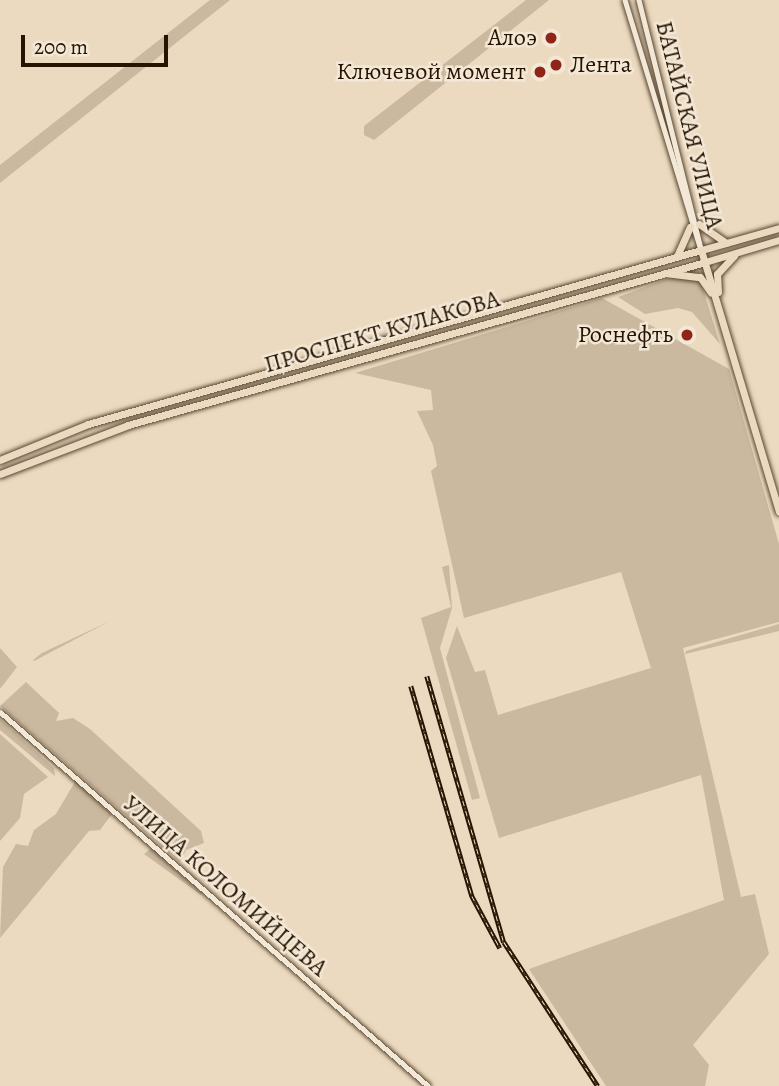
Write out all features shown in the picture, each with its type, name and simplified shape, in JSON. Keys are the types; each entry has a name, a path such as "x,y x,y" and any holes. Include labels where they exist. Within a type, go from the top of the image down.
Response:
{"main road":[{"path":"699,224 726,243"},
{"path":"677,257 690,227"},
{"name":"ПРОСПЕКТ КУЛАКОВА","path":"0,460 88,424 779,228"},
{"name":"ПРОСПЕКТ КУЛАКОВА","path":"0,474 128,425 779,240"},
{"path":"716,300 721,265 753,248"},
{"path":"701,250 779,512"},
{"path":"665,273 701,277 716,300"}],"street":[{"name":"БАТАЙСКАЯ УЛИЦА","path":"625,0 690,227 701,250"},
{"name":"БАТАЙСКАЯ УЛИЦА","path":"639,0 699,224 701,250"},
{"path":"634,30 646,26"},
{"path":"648,82 660,79"},
{"path":"664,139 675,136"},
{"name":"УЛИЦА КОЛОМИЙЦЕВА","path":"0,712 428,1086"}],"shaded area":[{"path":"210,0 230,0 0,183 0,165"},
{"path":"526,0 549,0 374,140 364,135 364,126"},
{"path":"675,276 701,283 720,344 692,312 678,308 645,314 618,297"},
{"path":"602,298 729,369 779,544 779,622 683,648 741,897 755,894 769,954 693,1045 709,1065 705,1086 606,1086 529,969 724,900 701,775 499,838 446,658 457,626 475,672 485,670 498,715 651,668 621,572 464,618 431,471 437,466 433,445 417,411 433,410 431,390 355,373"},
{"path":"449,565 452,608 440,648 480,798 472,800 421,618 451,607 442,567"},
{"path":"110,621 34,661 33,660 42,653"},
{"path":"779,624 779,631 685,654 686,651"},
{"path":"0,648 17,667 0,689"},
{"path":"26,682 59,713 56,721 73,718 90,729 201,831 204,843 186,850 180,862 0,706"},
{"path":"0,719 54,768 55,776 0,730"},
{"path":"0,734 48,777 24,794 20,818 0,841"},
{"path":"76,780 112,814 100,830 89,831 0,938 3,867 16,844 28,846 34,830 56,814"},
{"path":"152,848 202,893 201,895 144,854"}],"railway":[{"path":"427,676 504,942 598,1086"},
{"path":"411,686 472,896 500,948"}],"place":[{"name":"Алоэ","path":"551,38"},
{"name":"Лента","path":"556,65"},
{"name":"Ключевой момент","path":"540,72"},
{"name":"Роснефть","path":"687,335"}]}
